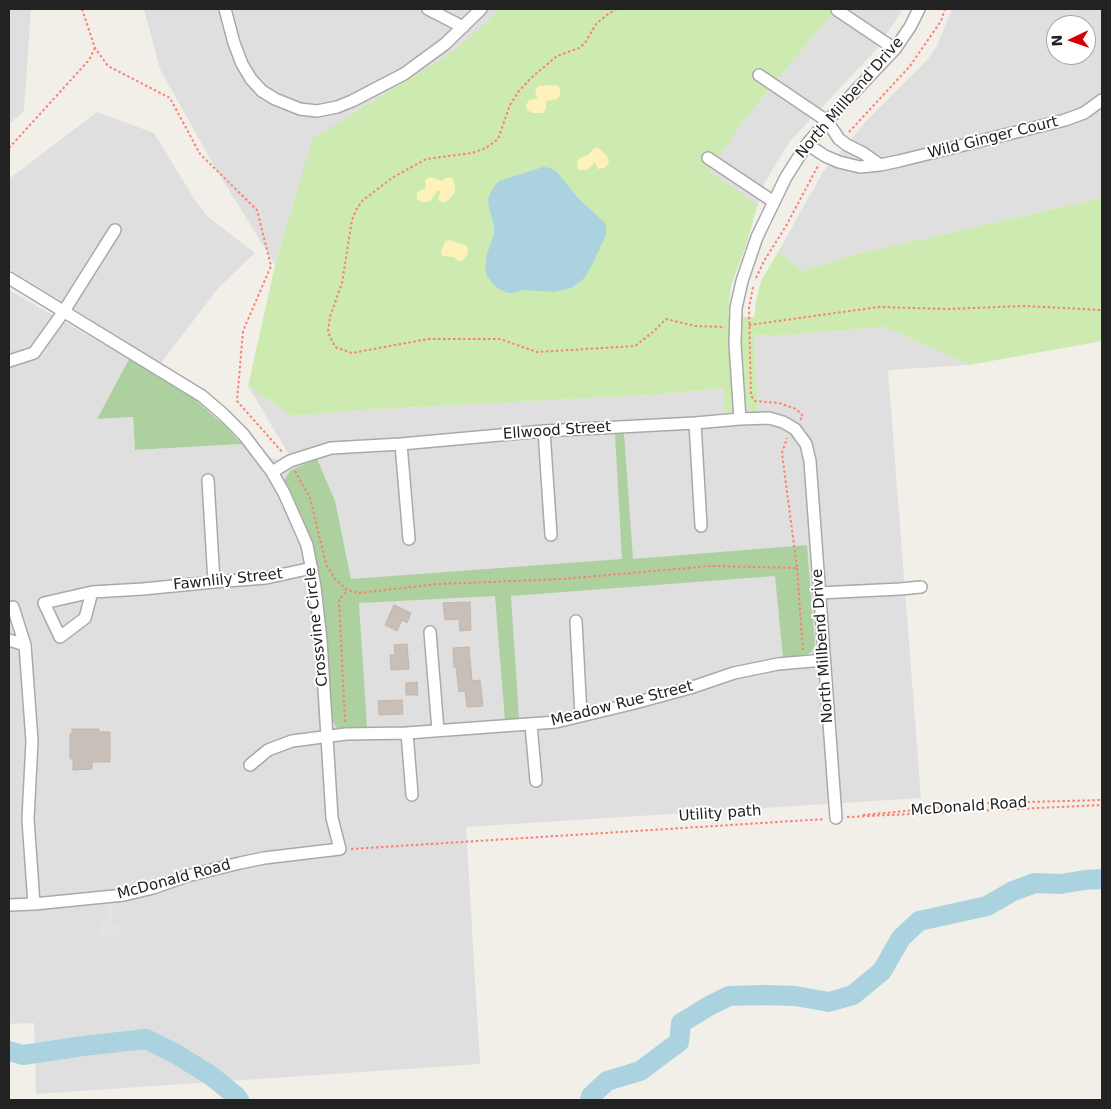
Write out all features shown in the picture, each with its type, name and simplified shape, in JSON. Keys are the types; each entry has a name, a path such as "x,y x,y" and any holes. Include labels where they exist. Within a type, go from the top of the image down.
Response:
{"street":[{"path":"225,9 234,44 242,64 251,79 262,91 275,99 300,109 318,111 337,107 404,74 445,44 481,9"},
{"path":"428,9 462,27"},
{"name":"North Millbend Drive","path":"740,419 735,344 736,308 742,281 757,236 786,177 807,144 895,49 910,27 919,9"},
{"path":"837,10 895,49"},
{"path":"759,75 826,122 838,139 880,165"},
{"name":"Wild Ginger Court","path":"807,144 825,156 839,162 860,167 880,165 1065,120 1084,113 1102,100"},
{"path":"708,158 774,202"},
{"path":"9,360 34,353 64,311 115,230"},
{"name":"Crossvine Circle","path":"9,278 202,396 242,434 272,472 284,493 307,545 316,587 332,818 340,849"},
{"name":"Ellwood Street","path":"272,472 290,461 331,448 401,444 544,431 695,424 740,419 769,418 783,422 795,429"},
{"path":"695,424 700,526"},
{"name":"North Millbend Drive","path":"795,429 806,444 810,460 836,818"},
{"path":"544,431 551,535"},
{"path":"401,444 409,539"},
{"path":"208,480 214,582"},
{"name":"Fawnlily Street","path":"92,592 85,618 60,637 44,603 92,592 266,578 312,568"},
{"path":"819,592 891,590 921,587"},
{"path":"9,608 13,607 25,645 32,741 28,819 34,904"},
{"path":"576,621 581,716"},
{"path":"430,632 438,730"},
{"path":"9,640 25,645"},
{"name":"Meadow Rue Street","path":"250,765 268,750 292,741 346,734 406,733 556,722 681,690 734,673 778,664 824,660"},
{"path":"531,724 536,781"},
{"path":"406,733 412,795"},
{"name":"McDonald Road","path":"9,905 124,895 153,888 186,876 240,863 264,858 340,849"}],"path":[{"path":"82,9 95,48 108,66 170,98 200,154 257,210 271,266 243,332 237,401 290,461 310,498 326,564 335,579 347,590 359,593 438,584 563,579 710,566 797,568"},
{"path":"617,9 596,24 579,48 558,56 531,78 519,91 510,105 498,139 486,148 472,153 426,159 392,178 362,202 352,220 342,283 330,317 328,332 335,347 352,353 437,339 500,339 537,352 635,346 666,319 695,326 735,327 879,307 946,309 1025,306 1102,310"},
{"path":"838,139 844,136 910,66 941,22 945,9"},
{"path":"9,148 89,60 95,48"},
{"path":"804,662 797,568 782,453 787,437 795,429 803,416 796,409 779,403 755,401 751,396 749,308 754,282 764,261 786,226 816,168 825,156"},
{"path":"346,734 339,600 347,590"},
{"name":"McDonald Road","path":"836,818 990,804 1102,800"},
{"name":"Utility path","path":"340,849 836,818 1102,805"}],"shaded area":[{"path":"9,9 31,9 24,111 9,124"},
{"path":"144,9 498,9 483,25 445,57 366,105 301,176 275,265 213,164 160,69"},
{"path":"836,9 902,9 875,51 790,141 765,182 746,245 757,206 709,172 744,120"},
{"path":"952,9 1102,9 1102,198 857,254 803,271 778,252 823,172 869,118 928,59 937,46"},
{"path":"97,112 154,133 193,197 207,216 255,253 219,287 161,363 9,269 9,179"},
{"path":"9,290 129,359 97,419 133,417 135,450 242,444 252,436 270,458 278,460 290,456 248,386 292,416 361,410 649,395 723,388 725,413 732,407 734,400 745,400 746,406 758,412 754,335 775,336 885,327 969,365 888,370 921,798 466,827 480,1064 36,1094 34,1023 9,1024"},
{"path":"104,898 112,898 113,920 115,926 121,926 120,935 99,936 98,927 105,919 107,912"}],"green space":[{"path":"498,9 836,9 744,120 709,172 743,194 757,206 746,245 731,286 728,317 754,317 761,281 778,252 803,271 857,254 1102,198 1102,341 969,365 885,327 775,336 754,335 758,412 751,411 746,406 741,336 729,335 734,400 730,412 725,414 723,388 649,395 361,410 292,416 248,386 275,265 313,139 445,57 483,25"},
{"path":"129,359 192,397 224,425 242,444 135,450 133,417 97,419"},
{"path":"615,434 624,434 633,559 807,545 815,644 813,650 801,656 783,658 775,576 511,596 519,720 505,721 495,596 359,603 367,729 342,731 336,728 332,719 323,596 318,567 301,514 284,482 291,470 317,459 335,501 351,579 622,559"}],"sand":[{"path":"558,86 560,96 557,99 546,101 546,109 543,113 533,113 527,110 526,105 529,100 538,98 535,94 537,88"},
{"path":"594,148 599,148 607,156 609,161 607,166 598,169 595,162 587,170 578,169 578,160 588,155"},
{"path":"430,177 441,181 449,177 452,178 455,191 446,202 439,201 440,191 437,191 431,200 427,202 421,202 417,199 417,192 426,188 425,180"},
{"path":"450,240 467,246 468,253 464,260 459,261 453,257 442,256 441,251 445,242"}],"water":[{"path":"543,167 557,172 578,198 606,224 606,235 585,277 571,288 554,292 524,290 508,293 494,285 487,276 485,268 487,254 494,234 488,199 494,186 499,181"}],"building":[{"path":"470,602 471,630 460,631 459,619 445,620 443,603"},
{"path":"394,605 411,613 407,623 402,620 397,631 385,625"},
{"path":"407,644 409,669 391,670 390,655 395,655 394,645"},
{"path":"469,647 472,681 480,680 483,706 467,707 465,691 459,692 456,667 454,667 453,648"},
{"path":"417,682 418,695 406,695 406,683"},
{"path":"402,700 403,714 379,715 378,701"},
{"path":"72,729 99,729 99,732 110,732 110,762 92,762 92,769 73,770 73,759 70,757 70,734 72,734"}],"waterway":[{"path":"590,1100 591,1096 607,1081 640,1071 679,1042 681,1023 729,996 795,996 829,1002 853,995 882,971 901,938 919,921 987,906 1013,891 1035,883 1060,884 1102,879"},
{"path":"9,1051 23,1055 146,1039 176,1054 210,1075 239,1100"}]}
